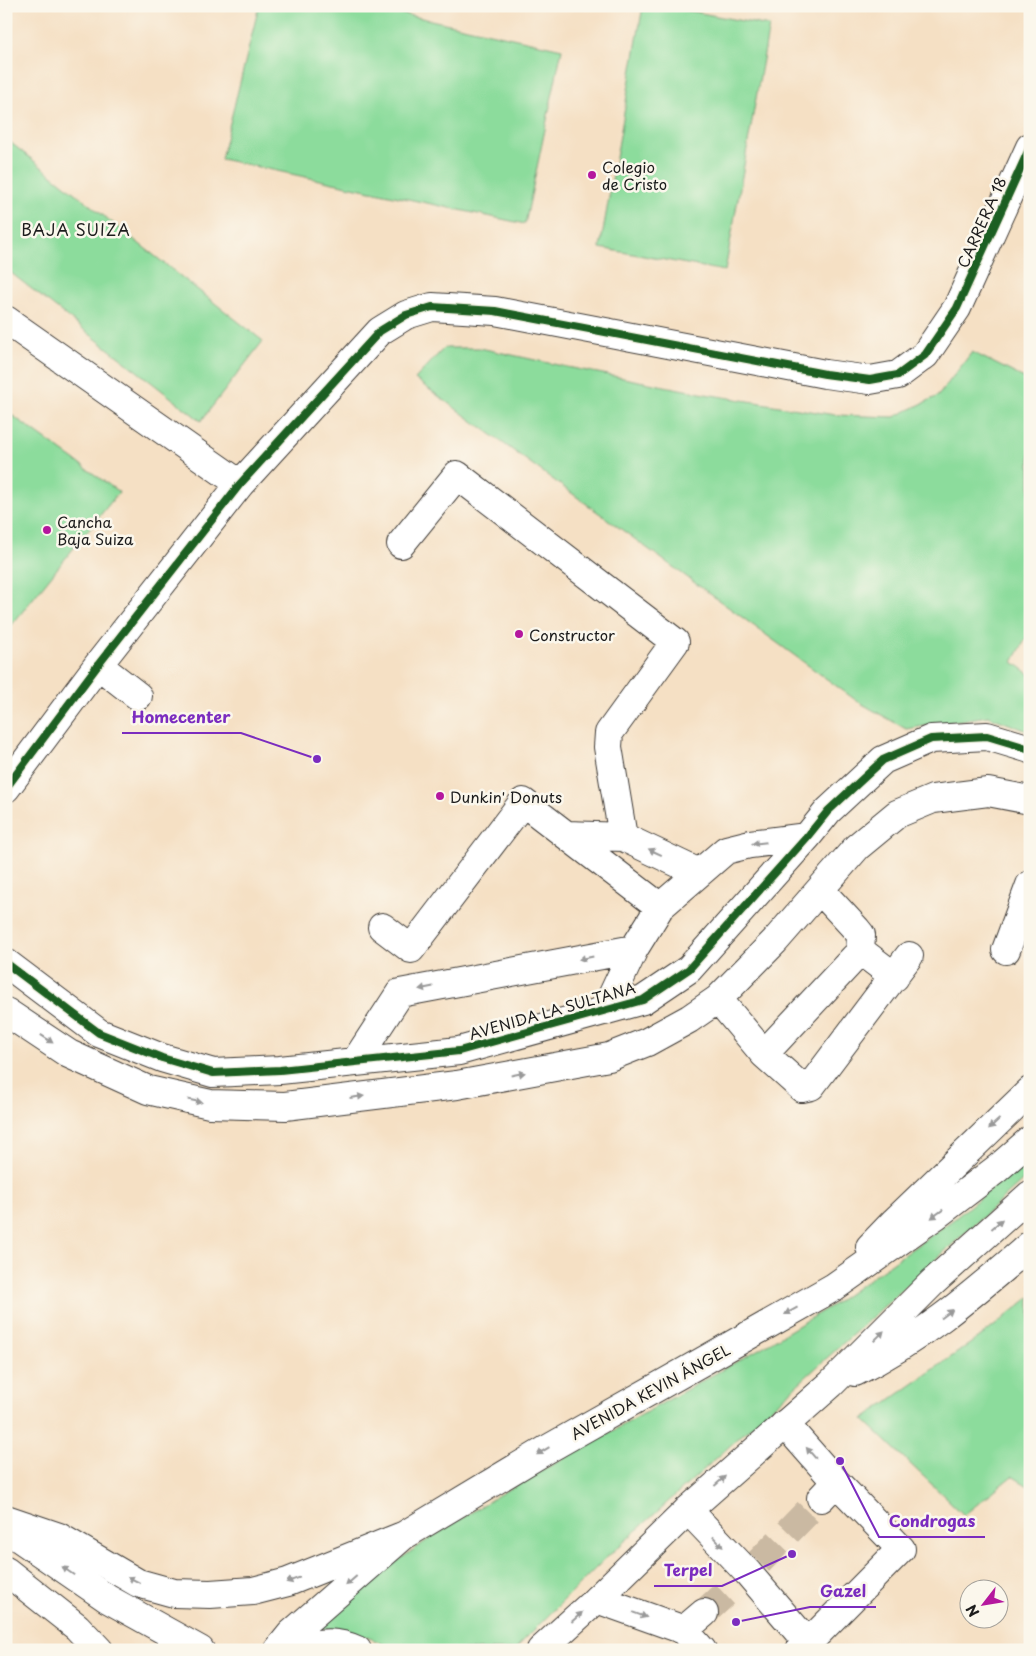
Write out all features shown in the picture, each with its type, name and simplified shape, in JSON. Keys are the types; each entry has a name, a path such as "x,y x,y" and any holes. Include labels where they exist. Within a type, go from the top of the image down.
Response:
{"street":[{"name":"CARRERA 18","path":"6,788 98,665 240,484 380,331 406,315 432,307 495,311 825,374 870,380 898,375 925,355 957,308 1030,147"},
{"path":"6,320 240,484"},
{"path":"401,544 457,475 675,642 609,733 608,747 623,837"},
{"path":"98,665 138,696"},
{"name":"AVENIDA LA SULTANA","path":"6,963 99,1033 162,1058 213,1072 280,1070 458,1051 642,1000 689,970 828,811 882,760 932,739 987,736 1030,749"},
{"path":"6,1012 69,1054 148,1090 210,1104 285,1106 456,1085 609,1057 647,1042 689,1019 718,999 775,941 857,847 897,814 933,799 988,792 1030,800"},
{"path":"382,927 411,949 523,802 660,907"},
{"path":"567,835 623,837 699,873"},
{"path":"605,1010 634,949 660,907 699,873 726,850 750,844 807,837"},
{"path":"1006,950 1030,885"},
{"path":"820,890 858,930 861,935 860,954"},
{"path":"355,1062 400,993 634,949"},
{"path":"718,999 764,1054 802,1088 812,1086 902,966 860,954 854,958 764,1054"},
{"path":"834,1287 895,1221 1030,1091"},
{"name":"AVENIDA KEVIN ÁNGEL","path":"278,1650 291,1634 403,1536 546,1450 834,1287 935,1216 998,1168 1030,1140"},
{"path":"541,1650 597,1599 688,1510 831,1384 932,1283 1030,1195"},
{"path":"831,1384 917,1337 974,1293 1030,1245"},
{"path":"688,1510 746,1574 804,1647 901,1549 829,1490 785,1424"},
{"path":"6,1519 59,1537 138,1583 174,1593 210,1594 253,1590 288,1582 403,1536"},
{"path":"6,1529 108,1599 200,1650"},
{"path":"6,1572 77,1627 99,1650"},
{"path":"597,1599 697,1631"},
{"path":"302,1650 312,1644 344,1644 358,1650"}],"green space":[{"path":"259,6 367,6 562,49 525,224 221,159"},
{"path":"643,6 664,6 769,26 725,271 600,248"},
{"path":"6,139 263,341 201,421 6,269"},
{"path":"444,348 480,348 705,394 835,415 894,417 938,396 972,352 1030,381 1030,631 1013,662 1030,674 1030,732 988,716 906,729 857,701 415,379"},
{"name":"Cancha Baja Suiza","path":"6,411 119,492 6,632"},
{"path":"1030,1157 1030,1174 604,1560 514,1650 390,1650 376,1640 314,1627 380,1573 426,1541 502,1493 761,1348 834,1304 954,1219"},
{"path":"1030,1297 1030,1487 1012,1476 964,1515 863,1419 988,1331"}],"tunnel":[{"path":"759,1562 821,1498"},
{"path":"704,1613 731,1588"}],"cycle path":[{"path":"6,788 98,665 240,484 380,331 406,315 432,307 495,311 825,374 870,380 898,375 925,355 957,308 1030,147"},
{"path":"6,963 99,1033 162,1058 213,1073 280,1070 459,1051 643,1000 689,969 828,811 883,760 931,739 987,736 1030,749"}],"place":[{"name":"Colegio de Cristo","path":"592,175"},
{"name":"Cancha Baja Suiza","path":"47,530"},
{"name":"Constructor","path":"519,634"},
{"name":"Homecenter","path":"317,759"},
{"name":"Dunkin' Donuts","path":"440,796"},
{"name":"Condrogas","path":"840,1461"},
{"name":"Terpel","path":"792,1554"},
{"name":"Gazel","path":"736,1622"}],"district":[{"name":"BAJA SUIZA","path":"76,229"}]}
